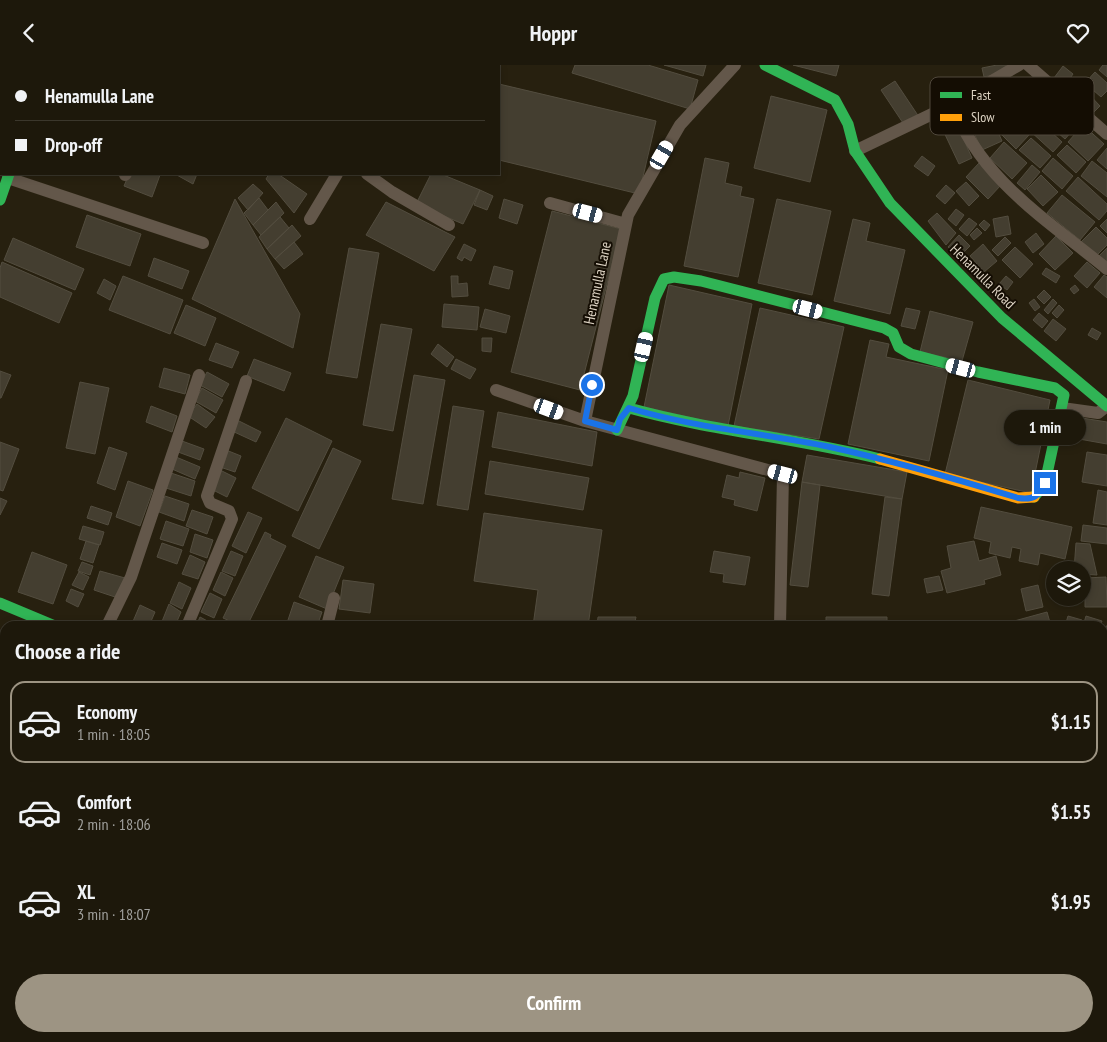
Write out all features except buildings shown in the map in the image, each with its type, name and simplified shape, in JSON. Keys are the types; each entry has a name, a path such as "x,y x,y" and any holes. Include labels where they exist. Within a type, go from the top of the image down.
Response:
{"street":[{"name":"Henamulla Lane","path":"585,421 628,215 680,125 735,65"},
{"path":"765,65 835,100 848,124 855,151 930,116"},
{"path":"998,77 1018,65"},
{"path":"1028,65 1042,77"},
{"path":"1094,123 1107,135"},
{"path":"966,135 998,179 1107,269"},
{"name":"Henamulla Road","path":"855,151 890,203 1002,318 1107,406"},
{"path":"310,219 336,175"},
{"path":"367,175 392,192 449,225"},
{"path":"0,200 9,176 203,243"},
{"path":"550,203 626,223"},
{"path":"617,430 620,419 629,408 655,298 664,279 674,277 701,281 884,328 893,333 899,347 911,354 1060,390 1064,395 1045,483 1041,493 1030,500 1018,498 926,469 830,447 702,426 629,408"},
{"path":"109,621 131,577 199,375"},
{"path":"189,621 232,519 230,511 210,503 207,496 246,381"},
{"path":"496,390 585,421 783,474 780,621"},
{"path":"1062,408 1098,413 1107,406"},
{"path":"328,621 334,597"},
{"path":"0,603 42,621"}],"traffic: fast":[{"path":"765,65 835,100 848,124 855,151 890,203 1002,318 1107,406"},
{"path":"0,200 9,175"},
{"path":"617,430 633,396 655,298 664,279 674,277 701,281 884,328 893,333 899,347 911,354 978,372 1055,388 1064,395 1045,483 1034,497"},
{"path":"629,408 692,423 817,445 880,459"},
{"path":"0,603 43,621"}],"traffic: slow":[{"path":"880,459 1018,498 1034,497"}],"route":[{"path":"592,385 585,421 617,430 620,419 629,408 702,426 830,447 926,469 1018,498 1030,500 1036,497 1041,493 1045,483"}]}
